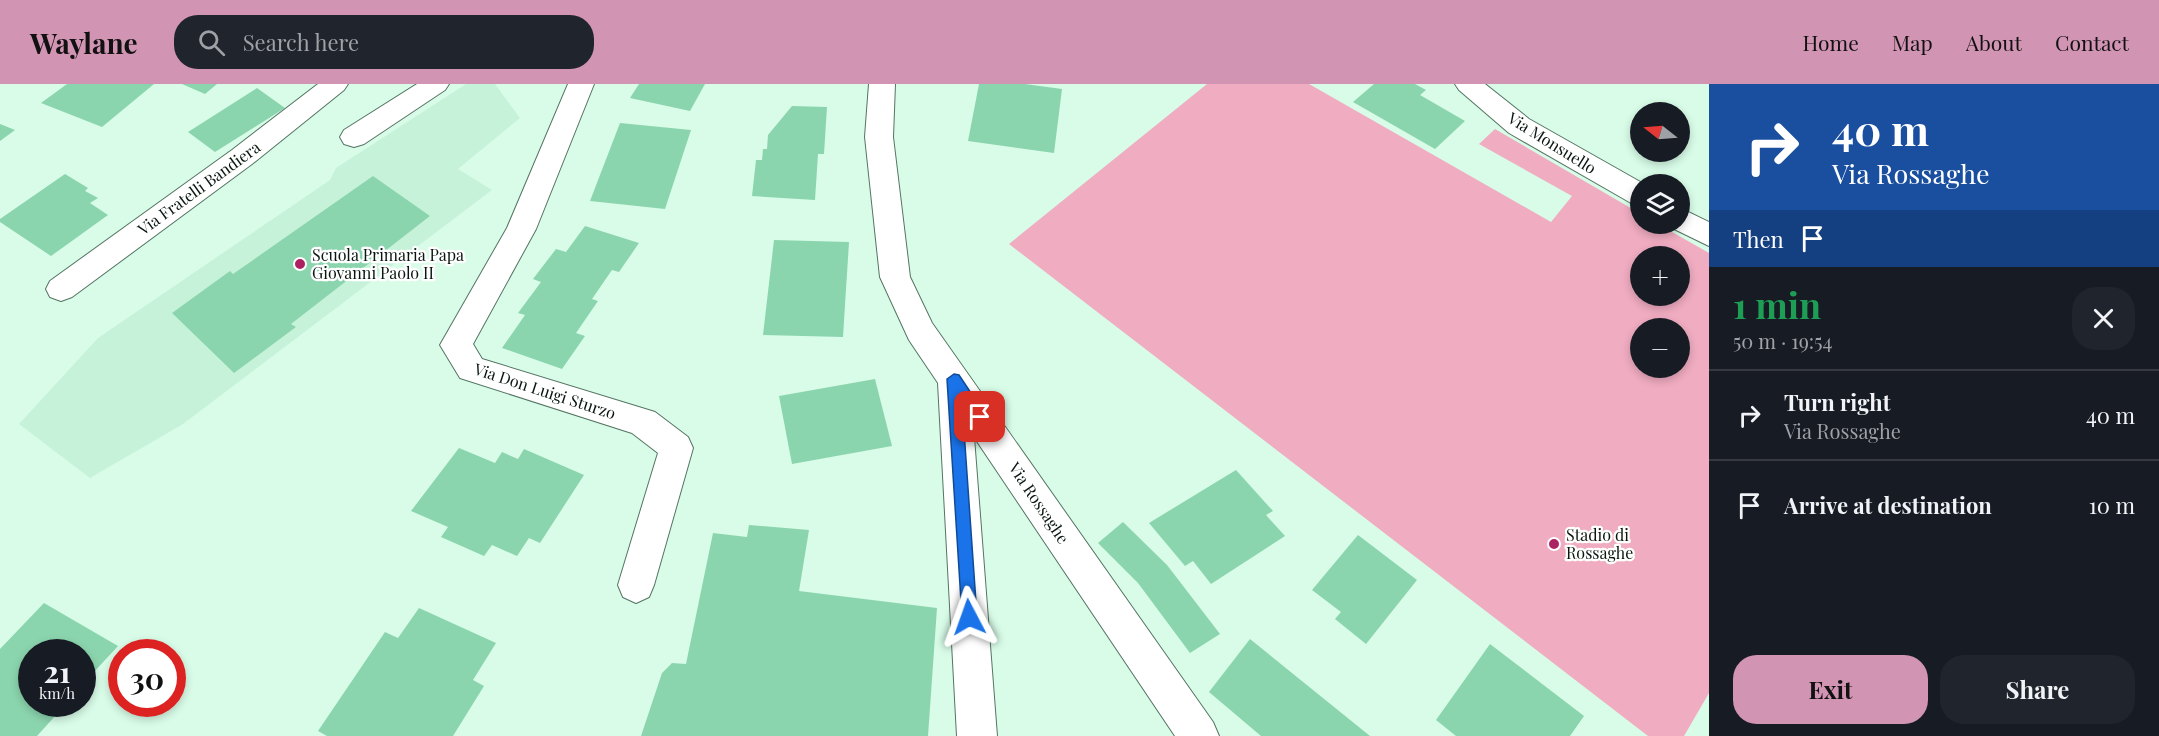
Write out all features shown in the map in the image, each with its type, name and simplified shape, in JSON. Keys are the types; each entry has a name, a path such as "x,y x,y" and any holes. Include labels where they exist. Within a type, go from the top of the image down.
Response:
{"street":[{"name":"Via Fratelli Bandiera","path":"61,289 242,157 335,84"},
{"path":"354,137 436,84"},
{"name":"Via Don Luigi Sturzo","path":"581,84 522,229 456,345 471,369 643,422 676,448 636,585"},
{"name":"Via Rossaghe","path":"882,84 879,137 895,277 920,331 1199,736"},
{"name":"Via Monsuello","path":"1468,84 1519,126 1630,190"},
{"path":"1690,225 1709,235"},
{"path":"954,379 977,736"}],"shaded area":[{"name":"Scuola Primaria Papa Giovanni Paolo II","path":"466,84 495,84 520,118 458,169 492,190 183,424 90,478 19,424 98,338 330,180 336,168"},
{"name":"Stadio di Rossaghe","path":"1207,84 1309,84 1551,222 1572,196 1479,144 1495,129 1630,208 1630,234 1676,234 1709,253 1709,693 1684,736 1648,736 1009,244"}],"building":[{"path":"67,84 154,84 102,127 41,103"},
{"path":"182,84 217,84 205,94"},
{"path":"639,84 705,84 690,111 630,98"},
{"path":"979,84 1025,84 1062,89 1054,153 968,141"},
{"path":"1374,84 1415,84 1426,90 1420,95 1465,121 1435,149 1353,102"},
{"path":"257,88 285,108 215,152 188,132"},
{"path":"792,106 827,107 824,154 818,154 815,200 752,196 756,160 762,160 763,149 767,149 768,135"},
{"path":"620,123 691,130 665,209 590,201"},
{"path":"0,124 15,130 0,141"},
{"path":"65,174 88,188 85,191 98,198 90,203 108,215 51,256 0,222 0,219"},
{"path":"373,176 430,216 291,324 296,327 234,373 172,313 230,271 233,274"},
{"path":"585,226 639,243 619,272 612,270 592,299 598,301 576,333 585,336 562,369 502,348 525,315 518,313 541,282 533,279 556,249 566,252"},
{"path":"774,240 849,242 843,337 763,335"},
{"path":"875,379 892,446 792,464 779,396"},
{"path":"459,448 495,463 502,452 518,459 524,449 584,475 540,543 529,538 517,556 492,545 484,556 441,537 448,527 411,511"},
{"path":"1236,470 1273,511 1266,515 1285,536 1211,584 1193,561 1185,566 1149,523"},
{"path":"1123,522 1167,565 1220,634 1190,653 1138,583 1098,543"},
{"path":"749,525 809,530 799,591 937,608 928,736 641,736 662,673 672,663 686,664 713,533 747,537"},
{"path":"1358,535 1417,580 1366,644 1335,619 1341,612 1312,590"},
{"path":"44,603 108,640 108,657 96,670 96,639 18,639 18,717 54,717 37,736 0,736 0,649"},
{"path":"419,608 496,643 473,680 484,686 453,736 327,736 318,731 385,632 398,638"},
{"path":"1250,639 1370,736 1261,736 1209,692"},
{"path":"1490,644 1584,716 1570,736 1456,736 1436,720"}],"place":[{"name":"Scuola Primaria Papa Giovanni Paolo II","path":"300,264"},
{"name":"Stadio di Rossaghe","path":"1554,544"}],"route":[{"path":"969,617 954,379 980,417"}]}
